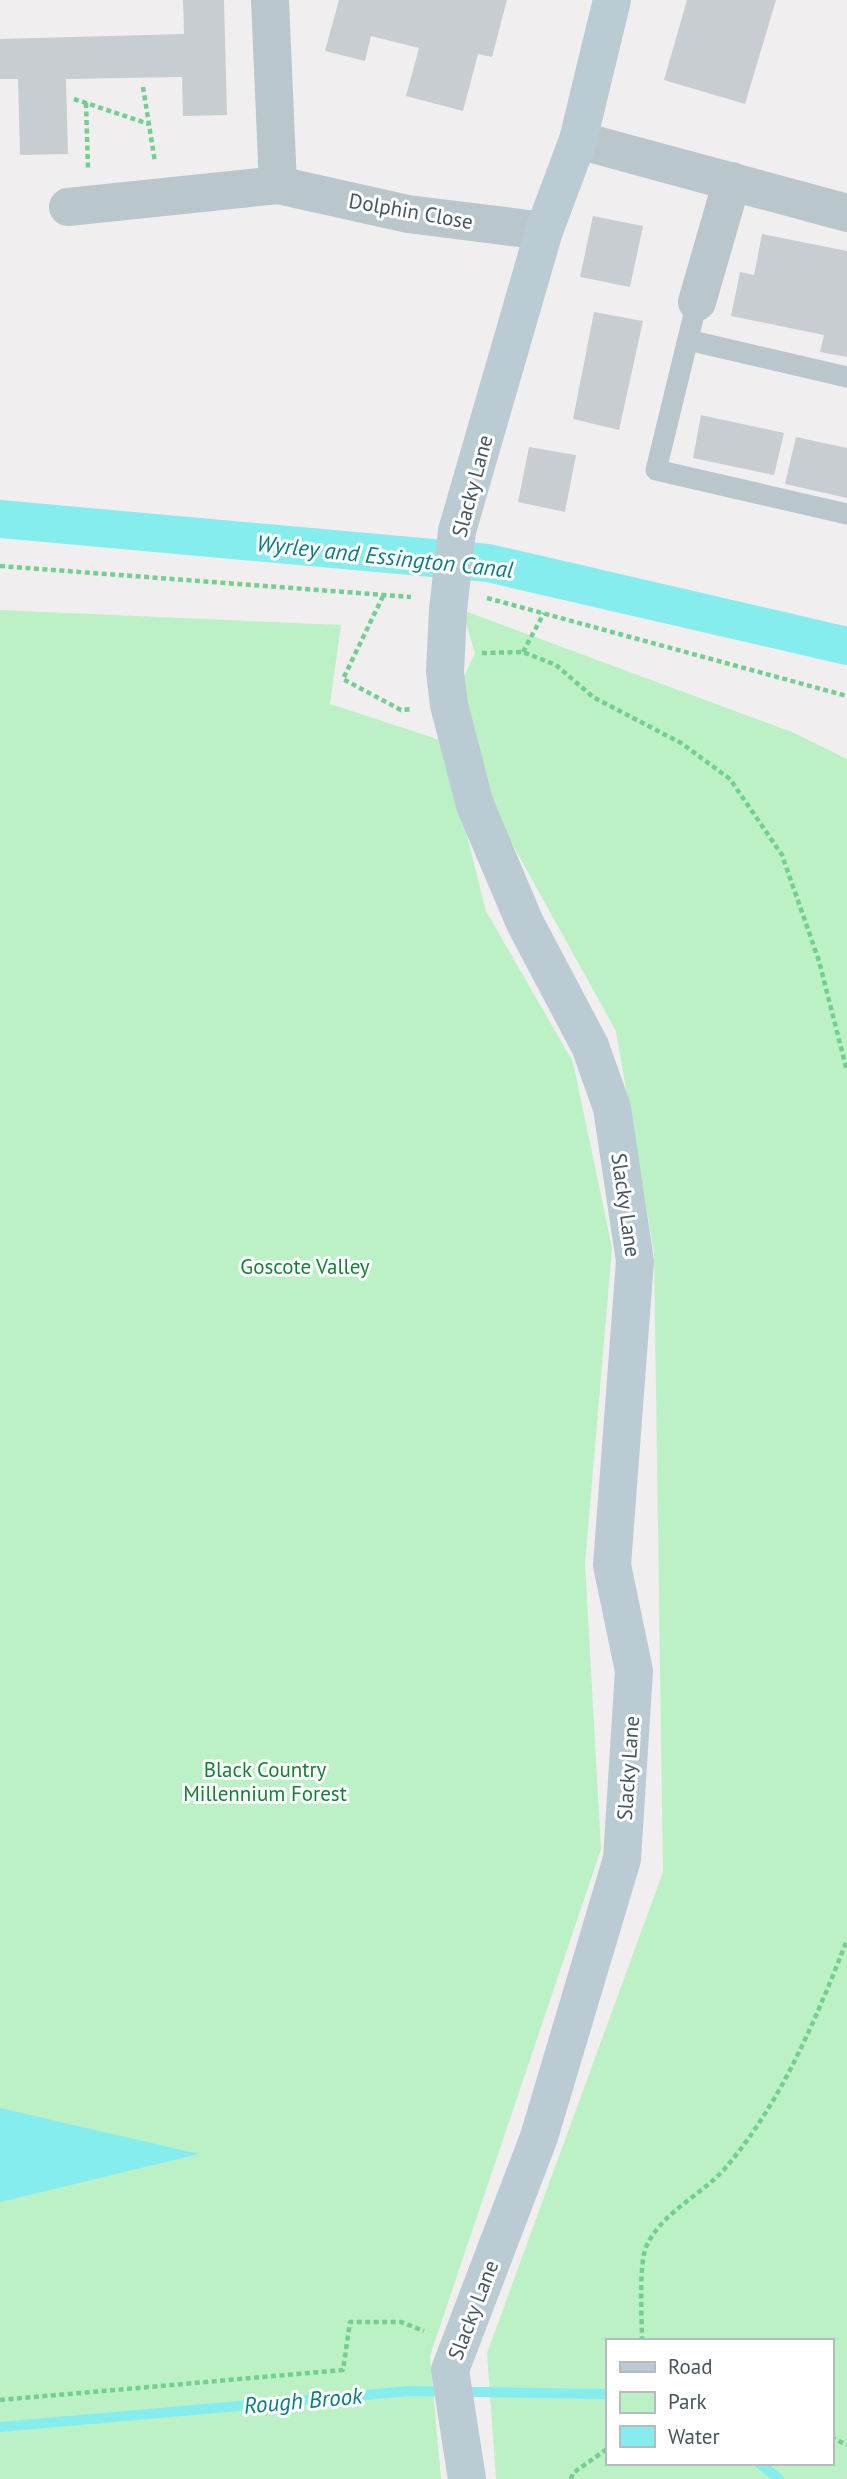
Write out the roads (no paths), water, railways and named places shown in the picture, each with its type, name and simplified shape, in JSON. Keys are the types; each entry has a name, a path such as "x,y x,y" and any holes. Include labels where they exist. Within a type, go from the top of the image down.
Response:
{"street":[{"path":"270,0 278,185"},
{"name":"Slacky Lane","path":"467,2479 458,2435 450,2370 539,2137 622,1859 634,1671 612,1564 635,1261 612,1108 590,1046 499,867 475,805 447,689 447,602 457,531 544,231 578,140 612,0"},
{"path":"578,140 847,213"},
{"path":"697,302 732,181"},
{"name":"Dolphin Close","path":"78,205 278,185 408,214 544,231"}],"lane":[{"path":"697,302 656,470 847,514"},
{"path":"688,340 847,377"}],"water":[{"path":"0,2108 199,2154 0,2202"}],"waterway":[{"name":"Wyrley and Essington Canal","path":"0,519 488,563 847,646"},
{"name":"Rough Brook","path":"0,2427 409,2391 606,2394"},
{"name":"Rough Brook","path":"762,2465 779,2479"}],"park label":[{"name":"Goscote Valley","path":"305,1266"},
{"name":"Black Country Millennium Forest","path":"265,1781"}]}
